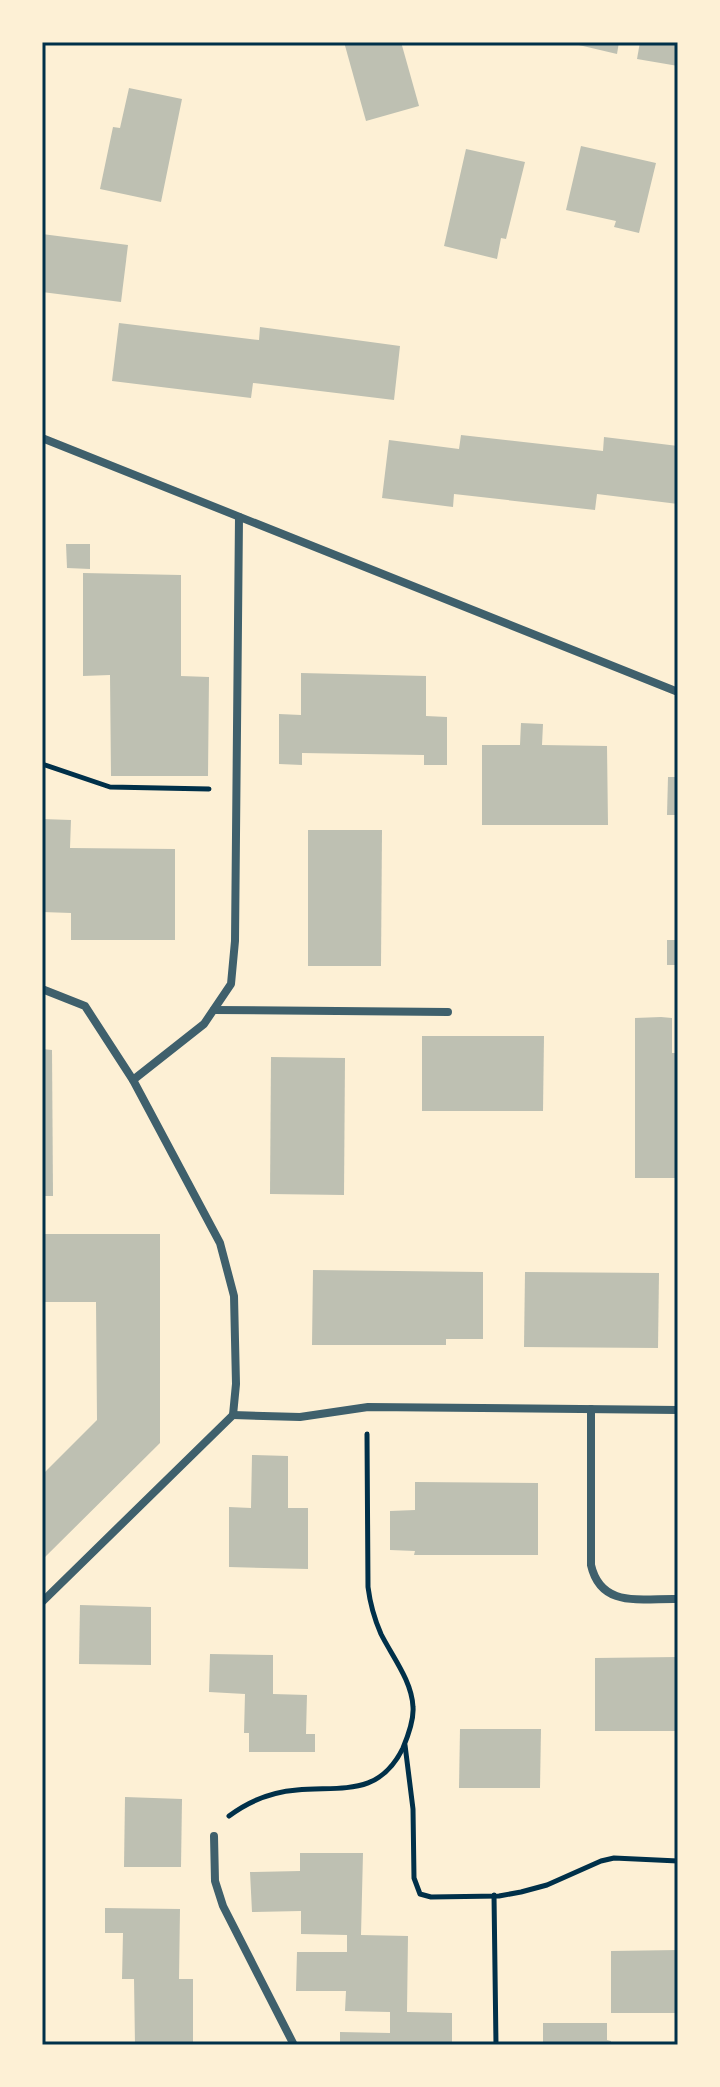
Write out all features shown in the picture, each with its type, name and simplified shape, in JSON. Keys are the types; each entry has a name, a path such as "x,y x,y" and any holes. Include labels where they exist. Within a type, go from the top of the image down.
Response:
{"street":[{"path":"42,438 678,692"},
{"path":"133,1080 204,1024 231,984 235,941 239,517"},
{"path":"42,989 85,1006 133,1080 220,1243 234,1296 236,1384 233,1415 42,1602"},
{"path":"214,1010 448,1012"},
{"path":"233,1415 300,1417 368,1407 678,1410"},
{"path":"591,1409 591,1565 594,1579 602,1590 621,1598 678,1599"},
{"path":"214,1836 215,1881 223,1906 294,2045"}],"path":[{"path":"42,764 110,787 236,790"},
{"path":"214,1836 228,1817 245,1804 273,1794 297,1790 341,1790 375,1781 396,1762 405,1744 413,1708 410,1692 371,1609 368,1587 368,1407"},
{"path":"405,1744 413,1809 416,1887 420,1894 431,1897 521,1892 614,1858 678,1861"},
{"path":"494,1895 496,2045"}],"building":[{"path":"344,42 401,42 419,106 366,121"},
{"path":"566,42 619,42 617,54"},
{"path":"640,42 678,42 678,66 637,59"},
{"path":"129,88 182,99 161,202 100,189 113,127 120,128"},
{"path":"581,146 656,163 639,233 614,227 616,221 566,210"},
{"path":"466,149 525,162 506,239 501,238 497,259 444,246"},
{"path":"42,234 128,245 121,302 42,292"},
{"path":"119,323 259,340 260,327 400,346 394,400 253,383 251,398 112,381"},
{"path":"461,435 603,451 604,437 678,446 678,504 597,494 595,510 454,494 453,507 382,498 389,440 459,449"},
{"path":"66,544 90,544 90,569 67,568"},
{"path":"83,573 181,575 181,676 209,677 208,776 111,776 110,675 83,676"},
{"path":"301,673 426,676 426,716 447,717 447,765 424,765 424,755 302,753 302,765 279,764 279,714 301,715"},
{"path":"521,723 543,724 542,745 607,746 608,825 482,825 482,745 520,745"},
{"path":"668,777 678,777 678,815 667,815"},
{"path":"42,819 71,820 70,848 175,849 175,940 71,940 71,913 42,912"},
{"path":"308,830 382,830 381,966 308,966"},
{"path":"667,940 678,940 678,965 667,965"},
{"path":"635,1018 672,1018 672,1053 678,1053 678,1178 635,1178"},
{"path":"422,1036 544,1036 543,1111 422,1111"},
{"path":"42,1049 52,1050 53,1196 42,1196"},
{"path":"271,1057 345,1058 344,1195 270,1194"},
{"path":"42,1234 160,1234 160,1443 42,1560 42,1475 97,1420 96,1302 42,1302"},
{"path":"313,1270 483,1272 483,1339 446,1339 446,1345 312,1345"},
{"path":"525,1272 659,1273 658,1348 524,1347"},
{"path":"252,1455 288,1456 288,1508 308,1508 308,1569 229,1567 229,1507 251,1508"},
{"path":"415,1482 538,1483 538,1555 414,1555 415,1551 390,1550 390,1511 415,1510"},
{"path":"80,1605 151,1607 151,1665 79,1664"},
{"path":"210,1654 273,1655 273,1694 307,1695 306,1734 315,1734 315,1752 249,1752 249,1733 244,1733 245,1694 209,1692"},
{"path":"678,1657 678,1731 595,1731 595,1658"},
{"path":"460,1729 541,1729 540,1788 459,1788"},
{"path":"125,1797 182,1799 181,1867 124,1867"},
{"path":"300,1853 363,1853 361,1935 408,1936 407,2012 452,2013 452,2045 340,2045 340,2032 390,2033 390,2012 345,2011 346,1991 296,1991 297,1952 347,1952 347,1935 301,1934 301,1911 252,1912 250,1872 300,1871"},
{"path":"105,1908 180,1909 179,1979 193,1979 193,2045 135,2045 134,1979 122,1979 123,1933 105,1933"},
{"path":"678,1950 678,2013 611,2013 611,1951"},
{"path":"543,2023 607,2023 607,2040 611,2041 611,2045 543,2043"}]}
